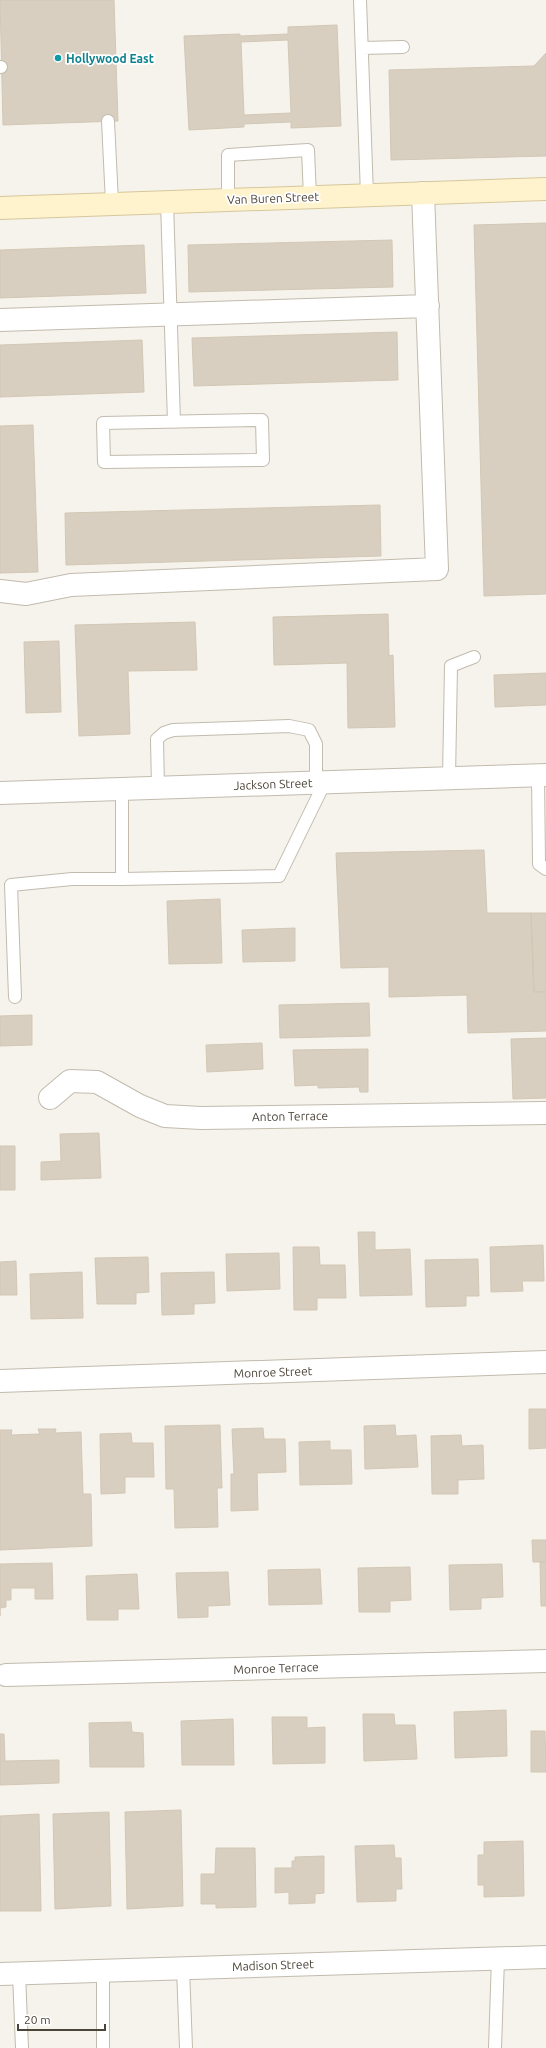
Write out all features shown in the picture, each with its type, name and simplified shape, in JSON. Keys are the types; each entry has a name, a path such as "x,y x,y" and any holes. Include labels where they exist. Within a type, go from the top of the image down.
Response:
{"main road":[{"name":"Van Buren Street","path":"0,208 546,189"}],"street":[{"path":"0,591 26,594 71,585 437,569 423,193"},
{"path":"0,320 428,306"},
{"name":"Jackson Street","path":"0,793 542,775"},
{"name":"Anton Terrace","path":"50,1098 70,1081 97,1082 140,1106 165,1116 201,1118 546,1113"},
{"name":"Monroe Street","path":"0,1381 546,1362"},
{"name":"Monroe Terrace","path":"6,1675 546,1661"},
{"name":"Madison Street","path":"9,1973 546,1957"}],"lane":[{"path":"360,0 367,195"},
{"path":"362,48 403,46"},
{"path":"108,121 112,203"},
{"path":"228,200 228,155 308,150 310,197"},
{"path":"167,202 172,315 174,422"},
{"path":"262,420 263,460 104,462 103,423 174,422 262,420"},
{"path":"449,778 451,666 474,657"},
{"path":"15,997 11,885 72,879 279,876 321,782 316,744 309,730 289,726 173,730 164,733 157,738 158,788"},
{"path":"542,775 539,864 546,869"},
{"path":"122,789 122,879"},
{"path":"495,2048 498,1958"},
{"path":"183,1968 186,2048"},
{"path":"103,1970 103,2048"},
{"path":"9,1973 22,2048"}],"building":[{"name":"Hollywood East","path":"0,0 114,0 118,121 3,125"},
{"path":"337,25 341,126 291,128 291,122 244,124 244,127 189,130 184,36 288,34 288,27","holes":["288,40 291,113 244,115 241,42"]},
{"path":"546,53 546,156 391,160 389,70 534,66"},
{"path":"546,223 546,594 484,596 474,225"},
{"path":"392,240 393,287 189,292 188,245"},
{"path":"144,245 146,293 0,298 0,250"},
{"path":"397,332 398,380 194,386 192,338"},
{"path":"142,340 144,392 0,397 0,345"},
{"path":"33,425 38,572 0,573 0,426"},
{"path":"380,505 381,556 66,565 65,513"},
{"path":"388,614 389,656 393,655 395,727 348,728 347,663 274,665 273,617"},
{"path":"195,622 197,670 128,671 130,734 79,736 75,625"},
{"path":"59,641 61,712 26,713 24,642"},
{"path":"546,673 546,705 495,707 494,675"},
{"path":"484,850 487,913 531,913 534,992 546,992 546,1031 468,1033 467,995 389,997 389,967 341,968 336,853"},
{"path":"220,899 222,963 169,964 167,901"},
{"path":"531,913 546,913 546,992 534,992"},
{"path":"295,928 295,961 243,962 242,930"},
{"path":"369,1003 370,1036 280,1038 279,1005"},
{"path":"32,1015 32,1045 0,1046 0,1016"},
{"path":"546,1038 546,1098 513,1099 511,1039"},
{"path":"262,1043 263,1069 207,1072 206,1045"},
{"path":"368,1049 368,1092 360,1092 359,1087 318,1088 318,1085 295,1086 293,1050"},
{"path":"99,1133 101,1178 41,1180 41,1162 61,1161 60,1134"},
{"path":"0,1146 15,1146 15,1190 0,1190"},
{"path":"358,1232 375,1232 375,1250 410,1249 412,1295 360,1296"},
{"path":"543,1245 544,1281 522,1281 523,1291 491,1292 490,1247"},
{"path":"293,1247 319,1247 320,1265 345,1265 346,1298 317,1298 317,1310 294,1310"},
{"path":"279,1253 280,1289 227,1291 226,1254"},
{"path":"148,1257 149,1292 136,1293 136,1304 97,1304 95,1258"},
{"path":"478,1259 479,1296 466,1296 466,1306 426,1307 425,1260"},
{"path":"16,1261 17,1295 0,1295 0,1262"},
{"path":"82,1272 83,1318 31,1319 30,1274"},
{"path":"214,1272 215,1303 194,1304 194,1314 162,1315 161,1273"},
{"path":"529,1409 546,1409 546,1448 529,1449"},
{"path":"220,1425 222,1488 217,1488 218,1527 175,1528 174,1489 166,1489 165,1426"},
{"path":"395,1425 396,1436 416,1435 418,1467 365,1469 364,1426"},
{"path":"263,1428 264,1439 285,1439 286,1472 257,1473 258,1510 231,1511 231,1474 234,1474 232,1429"},
{"path":"38,1429 56,1429 55,1433 81,1432 83,1494 91,1494 92,1546 0,1550 0,1430 12,1430 11,1435 40,1434"},
{"path":"131,1433 132,1443 153,1443 154,1477 125,1477 125,1493 101,1494 100,1434"},
{"path":"461,1435 462,1446 483,1445 484,1479 458,1480 458,1494 432,1494 431,1436"},
{"path":"330,1441 330,1450 351,1450 352,1484 300,1485 299,1442"},
{"path":"532,1540 546,1540 546,1562 533,1562"},
{"path":"540,1562 546,1562 546,1606 541,1606"},
{"path":"52,1563 53,1599 35,1599 35,1588 11,1588 11,1600 6,1600 6,1607 0,1608 0,1564"},
{"path":"502,1564 503,1597 481,1598 481,1609 450,1610 449,1565"},
{"path":"410,1567 411,1600 390,1601 390,1612 359,1612 358,1568"},
{"path":"320,1569 322,1604 269,1605 268,1570"},
{"path":"228,1572 230,1605 208,1606 208,1617 178,1618 176,1573"},
{"path":"137,1574 139,1609 118,1609 118,1620 87,1620 86,1576"},
{"path":"506,1710 507,1756 455,1758 454,1712"},
{"path":"363,1714 394,1714 395,1725 415,1725 417,1759 364,1761"},
{"path":"272,1717 307,1717 307,1728 325,1727 325,1763 273,1764"},
{"path":"233,1719 234,1765 182,1765 181,1721"},
{"path":"131,1722 132,1732 143,1733 144,1767 90,1767 89,1723"},
{"path":"531,1731 545,1731 546,1772 531,1772"},
{"path":"0,1734 4,1734 5,1761 59,1760 59,1783 0,1785"},
{"path":"181,1810 183,1906 127,1909 125,1812"},
{"path":"109,1812 111,1906 55,1909 53,1814"},
{"path":"39,1814 41,1911 0,1911 0,1816"},
{"path":"523,1841 524,1896 484,1897 484,1885 478,1885 478,1855 484,1855 484,1842"},
{"path":"394,1845 395,1858 401,1858 402,1889 396,1889 396,1901 357,1902 355,1846"},
{"path":"216,1848 255,1848 256,1907 216,1908 216,1904 201,1904 201,1874 215,1874"},
{"path":"324,1856 324,1893 315,1894 315,1903 289,1904 289,1892 275,1893 275,1868 292,1868 292,1861 295,1861 295,1857"}],"place":[{"name":"Hollywood East","path":"58,58"}]}
